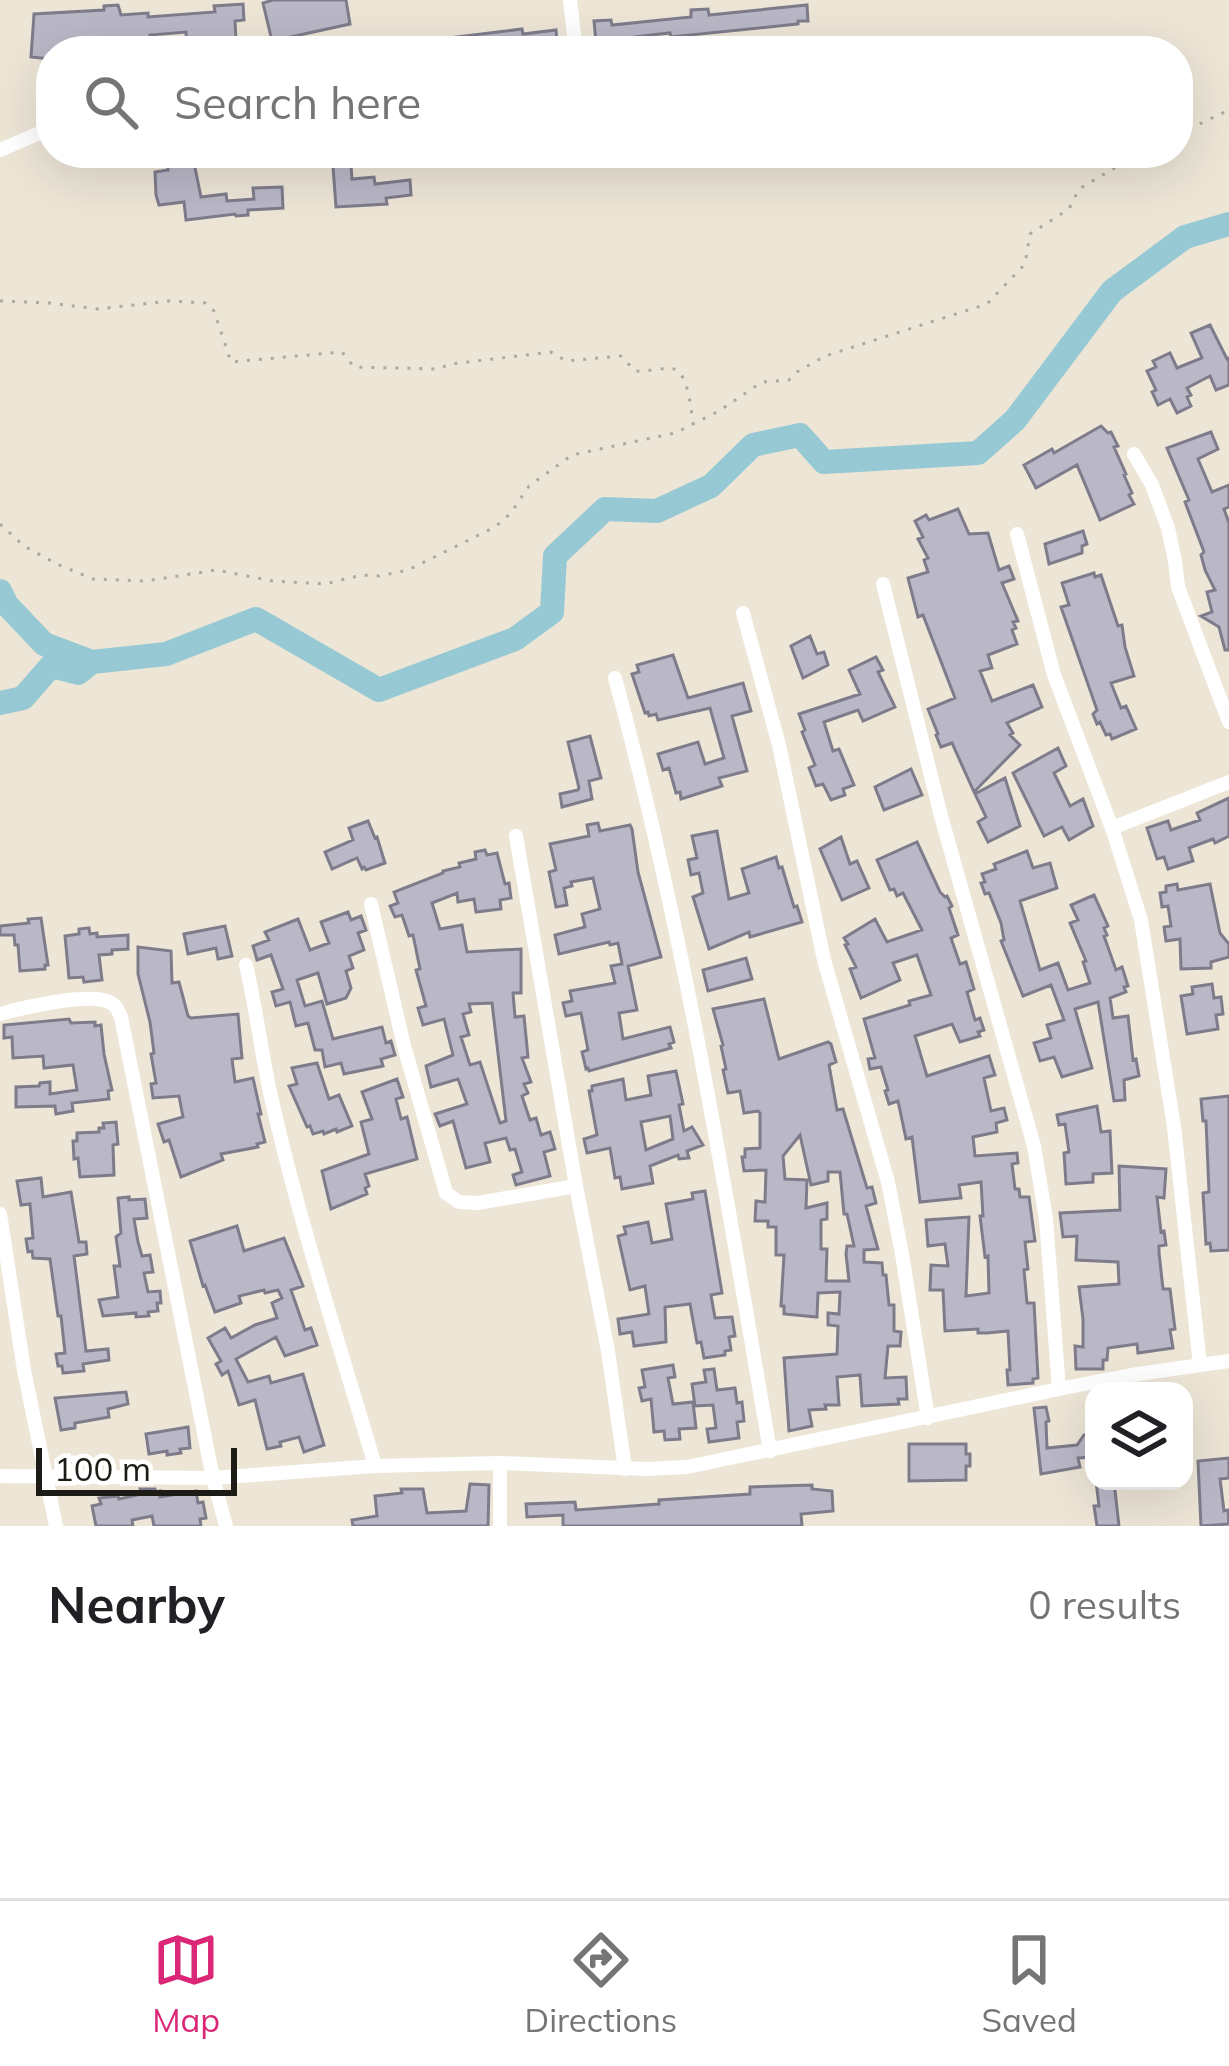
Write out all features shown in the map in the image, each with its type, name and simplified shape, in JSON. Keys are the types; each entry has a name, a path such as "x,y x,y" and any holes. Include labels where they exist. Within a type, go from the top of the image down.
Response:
{"street":[{"path":"570,0 574,36"},
{"path":"0,150 36,134"},
{"path":"1134,454 1168,528 1178,587 1229,722"},
{"path":"1017,534 1054,675 1141,920 1174,1126 1200,1365"},
{"path":"883,584 941,816 1034,1146 1046,1220 1059,1389"},
{"path":"743,613 779,745 829,980 888,1182 928,1418"},
{"path":"616,677 654,827 770,1451"},
{"path":"1112,828 1229,782"},
{"path":"516,836 626,1469"},
{"path":"371,904 404,1046 446,1193 459,1202 478,1203 576,1186"},
{"path":"247,965 283,1145 375,1466"},
{"path":"0,1014 30,1005 96,998 112,1004 122,1017 226,1526"},
{"path":"0,1214 24,1370 56,1526"},
{"path":"0,1476 213,1478 500,1463 687,1467 1059,1389 1229,1361"},
{"path":"500,1463 500,1526"}],"path":[{"path":"1193,127 1229,110"},
{"path":"0,524 24,546 93,578 146,581 216,570 325,584 408,570 495,527 529,486 572,455 675,433 719,412 762,382 789,380 825,356 987,304 1024,264 1030,234 1070,209 1079,189 1115,168"},
{"path":"0,302 98,309 169,301 206,303 214,311 231,362 342,352 354,367 437,369 551,352 566,361 621,356 634,371 673,368 680,372 693,424"}],"building":[{"path":"346,0 350,24 295,36 271,36 263,3"},
{"path":"243,4 244,20 235,21 236,36 186,36 186,32 36,36 36,58 31,57 34,14 118,5 121,15 148,13 148,17 215,12 214,6"},
{"path":"807,5 808,21 681,36 595,36 594,21 611,20 612,25 691,17 691,10 708,9 709,15"},
{"path":"522,29 523,34 556,30 556,36 464,36"},
{"path":"195,168 201,197 226,194 227,201 254,199 253,188 282,187 283,208 186,220 184,202 159,205 155,172"},
{"path":"333,168 351,168 352,179 374,177 375,184 410,180 411,195 386,198 387,204 336,207"},
{"path":"1210,325 1229,358 1229,385 1216,390 1210,376 1187,388 1191,406 1177,413 1170,399 1158,405 1147,371 1156,367 1153,361 1170,353 1177,368 1202,358 1191,333"},
{"path":"1101,426 1111,432 1118,446 1114,447 1134,504 1100,520 1077,465 1036,488 1024,465"},
{"path":"1211,432 1218,449 1198,459 1212,492 1229,485 1229,507 1224,509 1229,523 1229,650 1225,650 1219,627 1201,616 1212,612 1207,592 1215,590 1185,502 1189,500 1167,448"},
{"path":"958,509 969,534 988,533 999,570 1009,566 1014,579 1002,583 1018,621 1013,622 1016,628 1012,630 1017,644 988,655 992,668 980,671 992,701 1033,685 1042,707 1007,723 1020,745 974,792 952,743 941,747 936,735 928,709 955,698 923,615 918,617 908,578 928,572 924,560 928,558 918,539 923,537 915,521"},
{"path":"1083,531 1087,544 1082,553 1049,564 1045,544"},
{"path":"1101,575 1118,626 1122,625 1134,676 1111,683 1136,729 1112,739 1093,714 1097,710 1061,607 1069,605 1062,583"},
{"path":"810,636 828,665 803,678 791,646"},
{"path":"673,655 688,698 743,683 751,711 732,716 747,771 719,778 722,786 681,799 658,754 698,742 705,764 724,758 710,708 658,720 656,714 645,713 632,674 639,672 637,665"},
{"path":"876,657 895,707 863,721 858,710 824,722 833,751 839,749 854,785 831,800 823,784 816,786 809,768 815,765 799,714 860,694 849,670"},
{"path":"590,736 601,778 589,781 592,799 562,807 560,794 579,788 568,742"},
{"path":"1058,748 1066,766 1054,773 1070,806 1083,799 1093,826 1069,840 1062,827 1044,836 1013,773"},
{"path":"911,769 922,795 884,810 875,787"},
{"path":"1005,778 1020,826 988,842 978,822 986,817 975,794"},
{"path":"1229,798 1229,836 1189,848 1193,861 1168,869 1164,857 1157,859 1147,828 1168,821 1171,830 1200,820 1197,813"},
{"path":"368,821 385,863 366,870 357,858 332,869 325,852 353,840 349,828"},
{"path":"598,823 600,831 630,825 632,829 638,872 661,957 628,966 637,1010 619,1013 623,1039 670,1027 674,1042 671,1048 589,1071 582,1052 588,1050 581,1013 566,1016 563,1003 572,1001 570,991 615,983 611,966 622,964 618,943 559,954 555,935 585,927 582,914 600,909 593,878 571,882 572,886 564,888 567,905 556,907 549,872 556,870 550,844 589,836 587,825"},
{"path":"717,831 729,899 749,893 742,869 776,857 802,922 750,937 749,932 709,949 693,897 703,893 699,873 691,875 688,860 697,858 692,836"},
{"path":"841,837 850,864 857,861 869,888 842,900 820,849"},
{"path":"917,842 940,892 952,906 958,935 951,938 960,964 966,962 974,989 967,992 975,1020 980,1018 984,1030 960,1042 952,1024 915,1036 927,1076 989,1056 995,1075 984,1078 991,1111 1004,1108 1007,1120 996,1123 997,1132 973,1137 975,1156 1017,1153 1018,1163 1012,1164 1015,1189 1020,1197 1029,1197 1035,1241 1025,1242 1028,1269 1024,1270 1027,1303 1034,1303 1038,1378 1033,1383 1008,1385 1008,1331 945,1331 943,1290 930,1290 931,1265 948,1266 945,1244 928,1246 926,1220 969,1217 966,1296 989,1293 981,1182 959,1185 961,1198 920,1202 912,1137 906,1139 898,1101 889,1104 881,1067 870,1069 868,1059 875,1058 864,1019 931,995 917,955 893,963 900,980 861,998 850,969 856,967 844,938 875,919 887,942 922,930 903,893 897,896 890,890 877,860"},
{"path":"1027,851 1033,868 1050,863 1057,888 1020,901 1040,970 1058,963 1068,990 1090,983 1070,923 1078,920 1071,905 1094,895 1108,926 1104,936 1116,970 1122,967 1128,986 1126,992 1110,998 1113,1018 1128,1016 1139,1076 1124,1080 1125,1100 1114,1101 1098,1002 1075,1009 1092,1068 1062,1077 1054,1057 1040,1061 1034,1043 1051,1038 1047,1025 1064,1020 1051,985 1023,996 1001,941 1001,923 981,883 985,882 982,874 996,869 994,864"},
{"path":"475,852 497,853 511,898 500,900 501,909 476,912 474,899 458,902 457,893 432,903 440,929 462,925 467,952 521,949 521,993 513,993 515,1017 524,1016 528,1057 522,1058 531,1082 524,1084 528,1093 522,1096 530,1120 536,1118 541,1135 550,1132 555,1149 544,1152 550,1176 516,1185 513,1175 522,1172 506,1138 485,1143 490,1162 466,1168 453,1121 440,1126 435,1114 467,1104 458,1079 431,1087 426,1066 453,1055 444,1019 423,1025 418,1008 426,1006 413,935 409,936 402,915 395,917 390,906 398,903 394,892 460,867 459,863 476,859","holes":["492,1003 506,1121 500,1123 480,1062 470,1065 461,1037 469,1035 463,1014 471,1012 469,1004"]},
{"path":"1177,884 1178,890 1210,884 1220,933 1229,944 1229,957 1211,962 1211,968 1181,969 1180,939 1166,941 1164,927 1171,926 1160,893"},
{"path":"348,912 351,920 361,916 366,930 358,933 364,950 349,956 353,968 346,971 351,988 346,998 327,1004 318,973 297,980 305,1006 322,1001 333,1039 382,1027 395,1055 381,1059 383,1066 344,1074 341,1063 325,1067 308,1023 296,1026 290,1002 276,1006 272,992 283,989 271,955 257,960 253,946 269,940 265,932 298,919 310,950 329,943 321,922"},
{"path":"41,918 48,965 20,971 14,935 0,935 0,926"},
{"path":"225,926 232,956 218,959 216,948 188,954 184,934"},
{"path":"89,928 97,937 128,935 128,949 99,955 102,980 84,982 83,977 69,978 65,936"},
{"path":"138,947 171,951 172,983 179,982 188,1016 238,1014 242,1058 232,1059 235,1082 253,1078 261,1114 265,1142 221,1154 223,1160 181,1177 169,1140 164,1142 158,1124 183,1117 179,1096 153,1098 154,1053 138,974"},
{"path":"746,958 752,979 708,991 703,970"},
{"path":"1212,984 1214,998 1221,997 1218,1029 1187,1034 1181,996 1193,994 1192,987"},
{"path":"764,999 779,1059 831,1044 836,1062 829,1065 837,1110 843,1109 876,1203 866,1206 878,1249 864,1250 864,1262 882,1263 889,1305 894,1305 894,1331 901,1332 900,1346 888,1346 885,1378 906,1377 907,1399 898,1399 899,1404 862,1406 860,1375 837,1377 839,1405 809,1410 812,1426 789,1431 784,1358 837,1354 838,1326 828,1325 828,1313 839,1314 840,1292 818,1293 817,1317 784,1314 784,1255 776,1255 776,1227 755,1221 756,1201 765,1202 766,1170 744,1171 742,1157 745,1149 760,1148 760,1113 744,1113 740,1091 728,1093 713,1009","holes":["800,1135 811,1185 828,1181 828,1172 840,1172 844,1214 854,1246 847,1246 849,1281 826,1281 827,1249 821,1249 821,1220 827,1219 827,1203 806,1208 807,1180 785,1179 783,1156"]},
{"path":"69,1019 101,1025 112,1090 109,1099 72,1103 73,1111 56,1114 55,1106 16,1107 16,1087 50,1082 50,1094 77,1090 73,1065 44,1068 43,1056 13,1058 12,1037 4,1038 4,1025"},
{"path":"317,1063 329,1099 339,1095 352,1126 324,1134 313,1134 307,1127 289,1086 297,1084 292,1068"},
{"path":"676,1071 684,1131 692,1127 703,1145 687,1151 689,1158 678,1155 650,1166 653,1183 622,1189 620,1177 615,1178 610,1148 587,1153 584,1139 597,1135 589,1091 592,1086 623,1079 626,1100 651,1095 648,1076","holes":["670,1116 673,1139 646,1150 641,1122"]},
{"path":"397,1079 403,1097 396,1099 401,1119 407,1117 417,1159 365,1174 367,1194 331,1209 322,1171 369,1154 361,1122 372,1119 362,1092"},
{"path":"1229,1096 1229,1250 1211,1251 1210,1243 1206,1244 1203,1193 1209,1192 1201,1099"},
{"path":"1097,1106 1101,1132 1110,1131 1112,1173 1093,1174 1093,1182 1066,1184 1064,1153 1069,1152 1065,1124 1059,1125 1057,1115"},
{"path":"116,1122 114,1175 80,1177 78,1158 74,1159 77,1133 99,1132 103,1123"},
{"path":"1119,1166 1166,1169 1164,1198 1157,1197 1166,1245 1159,1246 1159,1253 1163,1289 1170,1289 1173,1348 1138,1353 1137,1344 1108,1348 1103,1369 1076,1369 1075,1346 1083,1347 1079,1287 1119,1284 1118,1262 1076,1260 1077,1236 1063,1237 1060,1213 1120,1210"},
{"path":"41,1178 43,1197 71,1192 79,1242 86,1242 87,1254 74,1256 86,1351 108,1349 109,1360 83,1364 84,1371 63,1373 58,1366 56,1354 65,1353 50,1259 33,1258 32,1251 28,1252 26,1239 33,1238 30,1204 21,1205 17,1181"},
{"path":"705,1191 722,1293 711,1295 715,1318 732,1317 731,1350 704,1358 690,1304 665,1307 666,1342 634,1346 632,1332 620,1334 618,1319 649,1314 645,1286 630,1290 618,1236 626,1234 624,1227 648,1222 652,1243 672,1239 666,1204 693,1199 692,1193"},
{"path":"118,1198 145,1199 147,1218 134,1219 142,1256 150,1255 153,1272 144,1273 148,1292 160,1291 161,1303 149,1316 103,1316 99,1300 118,1297 114,1266 120,1266"},
{"path":"237,1226 244,1251 284,1238 303,1286 291,1290 305,1330 311,1328 317,1345 285,1356 276,1337 236,1359 248,1382 269,1376 271,1383 303,1374 324,1445 304,1452 299,1437 267,1449 255,1400 239,1405 228,1371 222,1375 216,1364 221,1361 208,1338 225,1328 231,1338 277,1318 272,1303 282,1298 278,1290 239,1296 241,1303 215,1312 203,1286 190,1241"},
{"path":"673,1365 675,1377 668,1378 673,1404 693,1402 696,1428 679,1429 680,1439 665,1440 664,1431 654,1432 651,1399 642,1401 639,1388 645,1387 642,1370"},
{"path":"714,1369 717,1390 735,1388 737,1403 742,1402 739,1438 709,1442 707,1429 716,1428 713,1405 695,1406 692,1384 706,1382 704,1370"},
{"path":"126,1392 128,1404 108,1409 109,1417 61,1430 55,1398"},
{"path":"1046,1407 1047,1448 1077,1445 1085,1435 1080,1467 1041,1474 1034,1408"},
{"path":"188,1427 190,1448 180,1449 181,1453 149,1454 146,1434"},
{"path":"909,1444 966,1444 970,1466 966,1466 966,1480 909,1481"},
{"path":"1229,1458 1229,1478 1220,1479 1229,1524 1201,1526 1198,1461"},
{"path":"470,1484 489,1485 488,1526 353,1526 352,1520 377,1516 375,1496 402,1493 401,1489 423,1489 427,1513 466,1511"},
{"path":"812,1485 812,1489 832,1491 833,1511 801,1514 802,1526 563,1526 563,1515 527,1517 526,1504 575,1502 576,1510 750,1494 750,1487"},
{"path":"140,1489 160,1491 160,1497 196,1491 206,1518 200,1519 201,1526 154,1526 152,1516 132,1520 133,1526 96,1526 92,1506 101,1504 99,1498 119,1499 141,1494"},
{"path":"1097,1490 1115,1490 1119,1526 1097,1526 1094,1506 1099,1506"}],"waterway":[{"path":"0,591 44,644 92,662 166,654 256,619 379,690 515,639 552,612 555,556 605,509 657,511 711,486 753,445 800,435 824,462 978,453 1015,420 1112,291 1185,237 1229,224"},
{"path":"0,703 23,698 51,666 78,673 92,662"}]}
